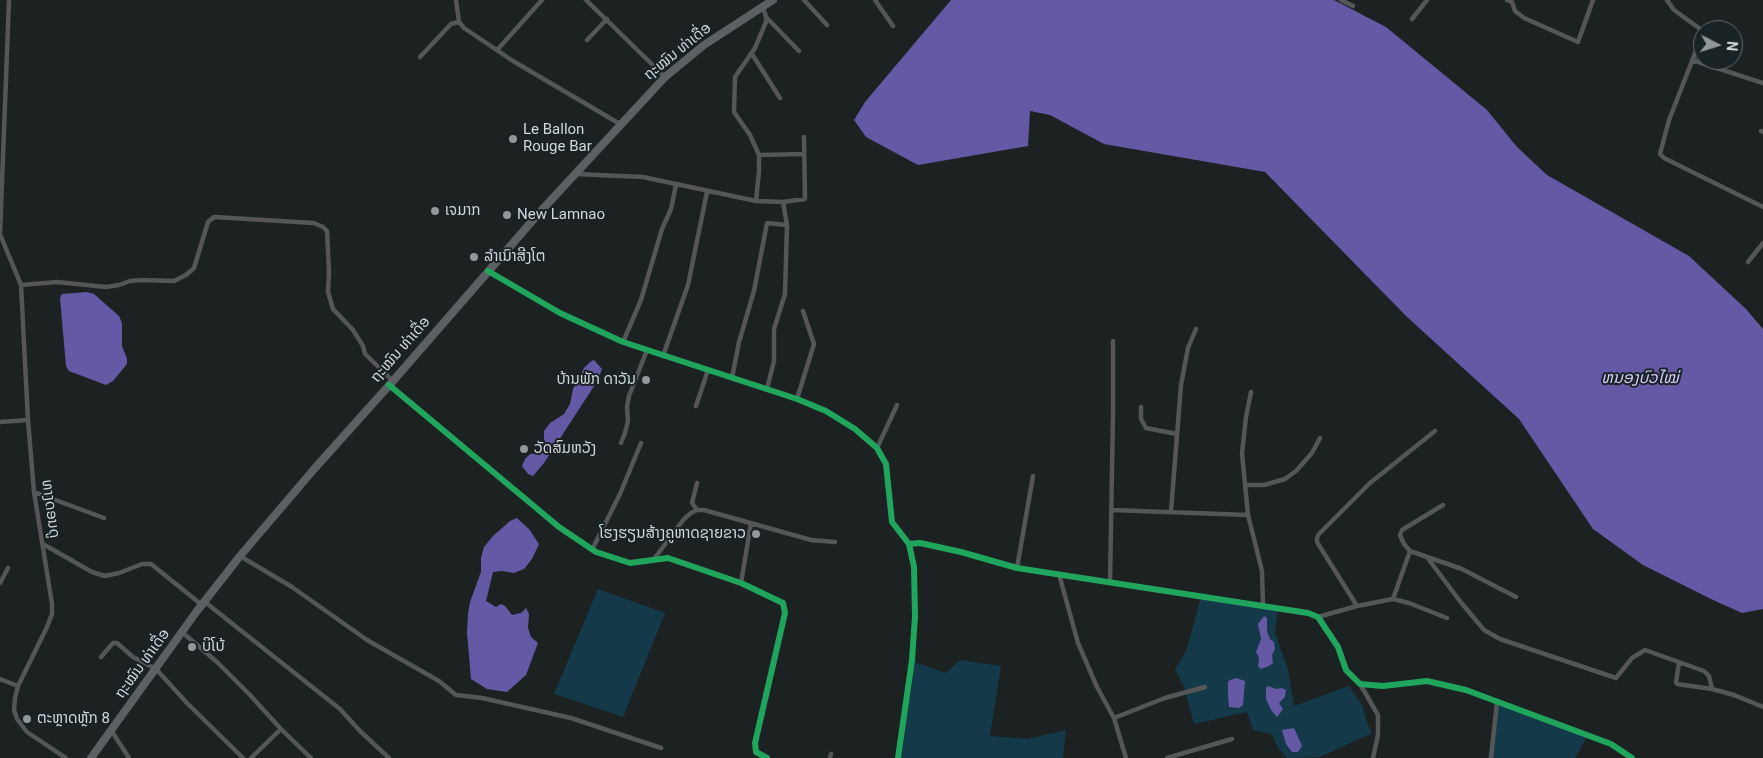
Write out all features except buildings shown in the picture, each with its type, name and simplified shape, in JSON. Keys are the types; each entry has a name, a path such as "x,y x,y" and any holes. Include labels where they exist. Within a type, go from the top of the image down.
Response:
{"main road":[{"name":"ຖະໝົນ ທ່າເດື່ອ","path":"90,758 240,556 488,271 620,124 665,76 704,46 773,0"}],"street":[{"path":"0,235 9,0"},
{"path":"456,0 459,22 464,28 620,124"},
{"path":"497,50 542,0"},
{"path":"586,0 665,76"},
{"path":"804,0 827,25"},
{"path":"875,0 893,26"},
{"path":"1341,0 1353,6"},
{"path":"1412,19 1427,0"},
{"path":"1507,0 1512,2 1515,11 1524,18 1578,42 1593,0"},
{"path":"1667,0 1674,10 1693,24"},
{"path":"763,7 766,18 799,51"},
{"path":"756,201 759,155 750,135 734,112 735,77 752,54 766,18"},
{"path":"587,40 607,19"},
{"path":"420,57 451,24 459,22"},
{"path":"752,54 780,98"},
{"path":"1763,83 1692,60 1669,120 1660,154 1664,158 1763,207"},
{"path":"0,70 7,70"},
{"path":"576,174 643,177 756,201 784,202 805,199 804,137"},
{"path":"759,155 804,154"},
{"path":"623,342 644,292 662,229 671,208 676,185"},
{"path":"663,356 688,285 707,192"},
{"path":"766,389 774,361 774,329 785,294 787,225 784,202"},
{"path":"21,285 56,282 106,287 130,281 174,281 186,275 194,268 208,222 214,217 314,223 323,227 326,231 329,272 328,292 333,309 353,330 363,346 365,354 391,383 559,527 592,550 630,563 668,558 741,583 781,602 785,608 755,743 756,752 768,758"},
{"path":"732,378 739,342 754,292 767,224 787,225"},
{"name":"ທາງດອນດູ","path":"0,235 21,285 34,492 52,596 52,614 18,686 14,710 22,726 34,738 66,758"},
{"path":"1748,262 1763,242"},
{"path":"488,271 560,313 623,342 797,399 826,411 855,429 877,448 886,464 892,522 909,544 914,567 915,618 912,660 898,758"},
{"path":"797,399 814,344 803,311"},
{"path":"1171,512 1181,385 1188,348 1196,329"},
{"path":"1110,582 1113,341"},
{"path":"621,443 628,421 628,401 647,350"},
{"path":"696,406 708,370"},
{"path":"1251,392 1242,453 1248,515 1260,558 1263,606"},
{"path":"877,448 897,405"},
{"path":"1141,406 1141,420 1146,428 1177,434"},
{"path":"0,422 28,420"},
{"path":"1357,606 1317,542 1317,539 1370,483 1435,431"},
{"path":"1245,485 1264,485 1285,479 1296,471 1312,453 1320,438"},
{"path":"592,550 620,494 641,443"},
{"path":"1018,568 1034,476"},
{"path":"697,483 692,503 697,510"},
{"path":"34,492 104,518"},
{"path":"1443,505 1402,530 1401,538 1410,551 1462,569 1516,597"},
{"path":"654,559 684,518 697,510 704,510 812,540 834,542"},
{"path":"1112,510 1248,515"},
{"path":"741,583 751,523"},
{"path":"909,544 920,543 944,548 1018,568 1308,613 1318,617 1338,647 1346,670 1360,684 1378,715 1378,735 1373,758"},
{"path":"43,544 92,572 105,576 142,564 151,564 340,709 389,758"},
{"path":"1393,599 1410,551"},
{"path":"240,556 292,587 367,640 439,681 456,695 482,698 563,716 661,748"},
{"path":"1427,557 1484,630 1500,639 1616,678 1632,658 1645,650 1704,671 1709,676 1712,689"},
{"path":"0,583 8,568"},
{"path":"1059,574 1078,643 1097,687 1114,718 1126,758"},
{"path":"1318,617 1357,606 1393,599 1409,603 1447,618"},
{"path":"183,632 217,662 311,758"},
{"path":"101,657 113,643 117,643 133,657 156,669 187,704 243,758"},
{"path":"1679,663 1677,684 1712,689 1763,707"},
{"path":"0,678 18,686"},
{"path":"1360,684 1383,686 1427,681 1466,690 1611,744 1632,758"},
{"path":"1114,718 1165,698 1205,687"},
{"path":"1492,758 1497,702"},
{"path":"251,758 281,729"},
{"path":"111,730 129,758"},
{"path":"1167,758 1232,739"}],"shaded area":[{"path":"598,589 665,613 623,717 554,694"},
{"path":"1201,597 1278,608 1275,632 1288,670 1294,706 1349,686 1362,705 1372,733 1320,757 1287,758 1278,748 1272,734 1253,730 1247,712 1194,724 1184,687 1175,669 1185,653","holes":["1267,618 1267,631 1273,663 1258,666 1259,658 1256,652 1261,639 1259,631"]},
{"path":"960,660 1001,666 990,736 1028,739 1066,730 1063,758 901,758 915,662 946,673"},
{"path":"1497,702 1588,735 1575,758 1488,758"}],"water":[{"name":"ຫນອງບົວໄໝ່","path":"951,0 1334,0 1386,27 1487,110 1517,147 1547,175 1689,256 1746,309 1763,329 1763,609 1742,613 1713,600 1643,565 1593,529 1519,419 1406,316 1265,172 1104,144 1050,115 1030,111 1028,146 918,165 866,137 854,120 865,102"},
{"path":"87,292 94,294 119,316 122,323 122,346 127,364 113,381 106,385 69,371 66,366 60,298 62,294"},
{"path":"594,360 602,369 598,380 544,463 533,476 528,474 522,466 525,459 530,454 538,453 542,450 544,431 550,423 564,414 570,404 573,389 584,368"},
{"path":"517,518 529,529 539,544 532,559 524,569 514,573 493,572 486,601 496,607 501,604 505,606 512,615 521,613 526,608 529,614 528,628 531,637 538,643 526,675 507,692 487,689 471,679 467,633 468,614 470,602 481,572 481,558 484,547 510,521"},
{"path":"1264,616 1267,618 1267,631 1270,639 1274,642 1275,649 1272,655 1273,663 1261,669 1258,666 1259,658 1256,652 1261,639 1258,624"},
{"path":"1236,678 1245,681 1243,705 1239,708 1229,707 1228,681"},
{"path":"1268,686 1286,690 1285,697 1279,703 1283,709 1277,717 1266,699 1266,688"},
{"path":"1294,728 1302,746 1298,752 1292,752 1286,744 1282,730"}],"cycle path":[{"path":"488,271 560,313 623,342 797,399 826,411 855,429 877,448 886,464 892,522 909,544 914,567 915,617 912,660 898,758"},
{"path":"389,385 559,527 596,552 630,563 668,558 741,583 783,603 785,613 755,743 756,752 767,758"},
{"path":"909,544 920,543 961,552 1017,568 1308,613 1318,617 1338,647 1346,670 1360,684 1383,686 1427,681 1466,690 1611,744 1632,758"}],"place":[{"name":"Le Ballon Rouge Bar","path":"513,139"},
{"name":"ເຈມາກ","path":"435,211"},
{"name":"New Lamnao","path":"507,215"},
{"name":"ລຳເນົາສີງໂຕ","path":"474,257"},
{"name":"ບ້ານພັກ ດາວັນ","path":"646,380"},
{"name":"ວັດສົມຫວັງ","path":"524,449"},
{"name":"ໂຮງຮຽນສ້າງຄູຫາດຊາຍຂາວ","path":"756,534"},
{"name":"ບິໂບ້","path":"192,647"},
{"name":"ຕະຫຼາດຫຼັກ 8","path":"27,719"}]}
